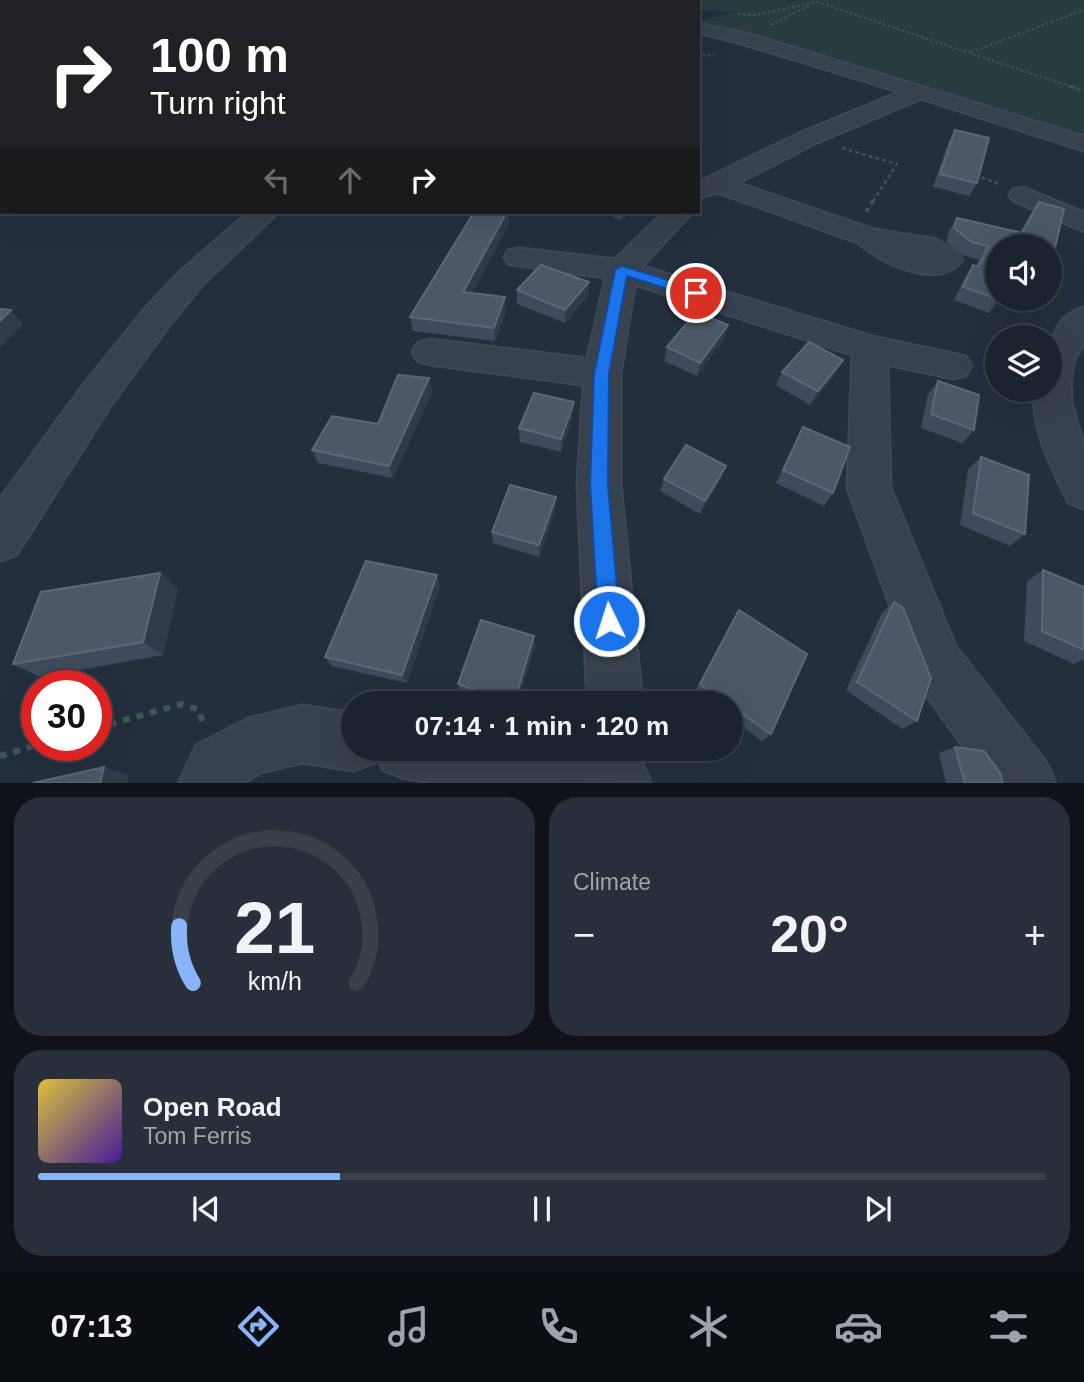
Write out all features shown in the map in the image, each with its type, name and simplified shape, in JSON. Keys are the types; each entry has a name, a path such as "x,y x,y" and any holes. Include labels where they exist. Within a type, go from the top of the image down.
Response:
{"street":[{"path":"700,28 743,38 1008,118 1084,144"},
{"path":"708,188 808,138 920,92"},
{"path":"708,188 862,234"},
{"path":"1023,195 1084,223"},
{"path":"0,540 11,520 135,341 228,239 262,214"},
{"path":"614,691 599,484 602,374 622,270 677,214"},
{"path":"519,257 622,270 870,348 953,366"},
{"path":"1084,319 1061,349 1051,377 1052,413 1066,456 1084,490"},
{"path":"870,348 869,488 937,665 1026,783"},
{"path":"430,352 602,374"},
{"path":"212,775 248,747 302,734 341,739"},
{"path":"516,761 620,772"}],"path":[{"path":"732,13 754,15 824,0"},
{"path":"743,38 817,2 1084,90"},
{"path":"971,53 1084,10"},
{"path":"808,138 897,164 862,234"},
{"path":"974,174 1023,195"},
{"path":"112,724 182,704 199,710 212,775"},
{"path":"0,756 21,750"}],"green space":[{"path":"700,0 790,0 784,3 797,0 1084,0 1084,136 733,31 700,25 700,21 737,12 700,10"}],"building":[{"path":"955,130 989,138 977,183 940,174"},
{"path":"1039,202 1064,209 1058,234 985,234 985,245 972,242 954,228 957,218 1022,233"},
{"path":"473,214 506,214 463,292 505,297 494,328 410,317"},
{"path":"985,252 985,295 963,287 973,265 978,267"},
{"path":"541,265 589,282 565,310 517,290"},
{"path":"0,309 11,310 0,321"},
{"path":"696,312 728,325 700,363 667,347"},
{"path":"809,342 843,360 818,391 782,372"},
{"path":"398,375 429,378 389,466 312,450 332,416 378,424"},
{"path":"938,381 979,395 974,430 931,414"},
{"path":"534,393 574,402 561,439 519,428"},
{"path":"803,427 850,447 833,493 783,470"},
{"path":"686,445 726,466 705,501 664,479"},
{"path":"981,457 1029,475 1025,534 973,513"},
{"path":"510,485 556,497 539,545 492,532"},
{"path":"366,561 437,575 402,675 325,657"},
{"path":"1043,570 1084,587 1084,650 1042,631"},
{"path":"160,573 143,642 13,664 41,592"},
{"path":"894,602 903,608 931,678 917,721 857,682"},
{"path":"739,610 807,654 771,734 743,715 743,691 709,691 700,684"},
{"path":"481,620 534,636 518,691 479,691 458,684"},
{"path":"955,747 984,751 1000,773 1003,783 965,783"},
{"path":"104,767 100,783 33,783"}],"route":[{"path":"609,621 599,484 602,374 622,270 696,293"}]}
